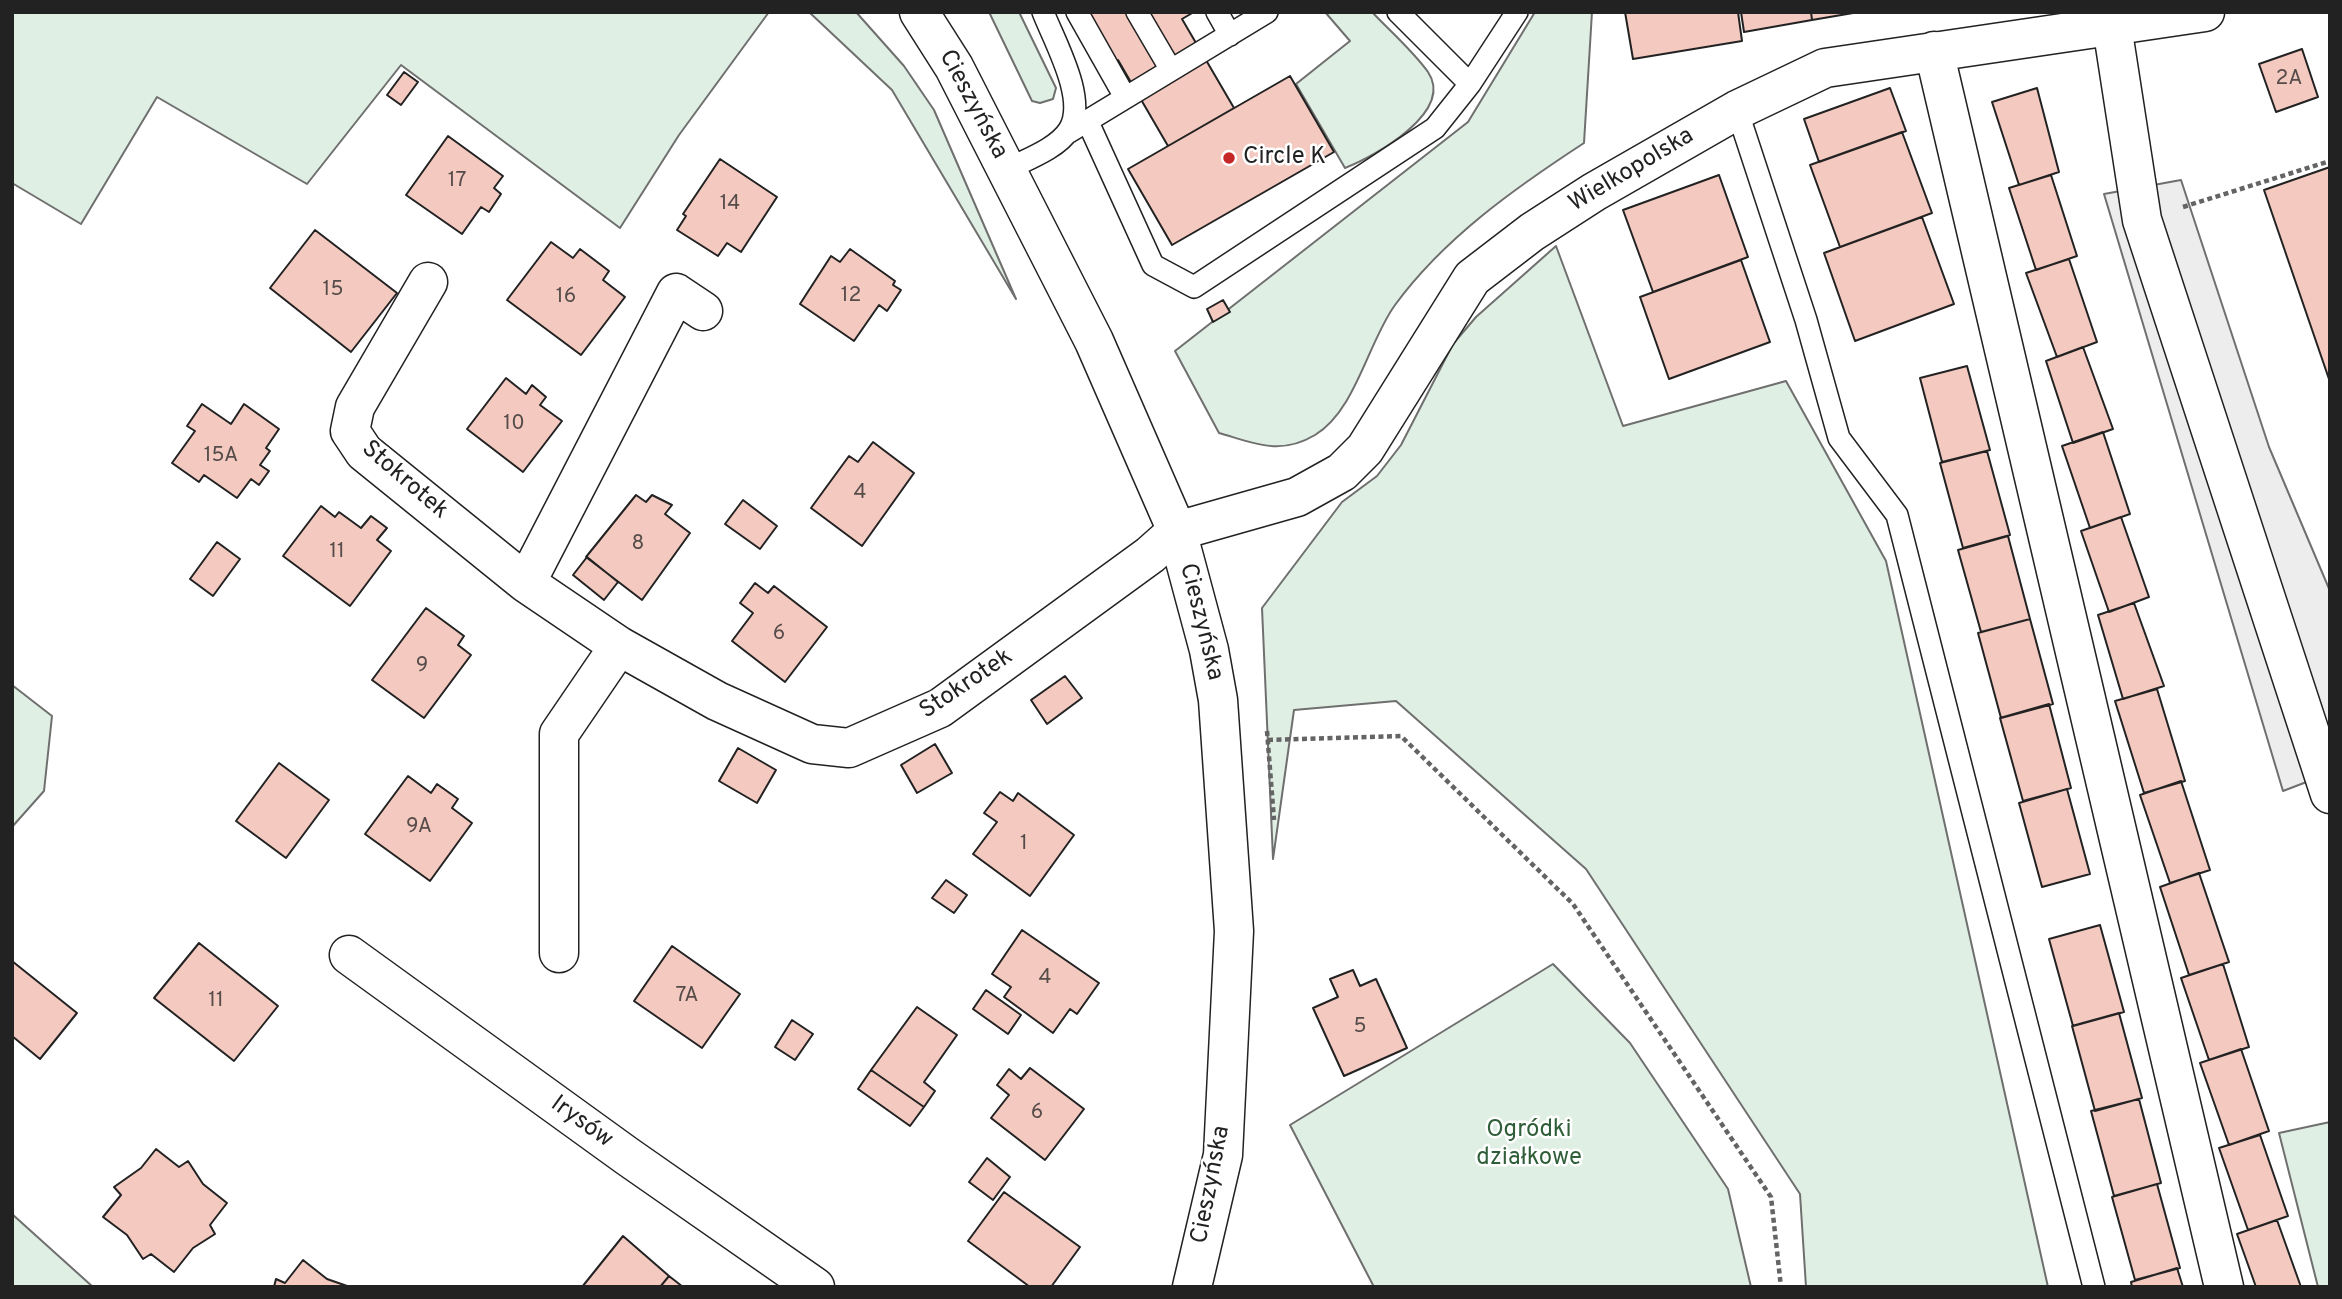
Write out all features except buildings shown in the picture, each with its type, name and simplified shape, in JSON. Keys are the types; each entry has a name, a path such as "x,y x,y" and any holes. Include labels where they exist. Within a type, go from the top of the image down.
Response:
{"street":[{"name":"Wielkopolska","path":"1177,531 1297,497 1342,472 1365,449 1472,278 1532,232 1594,192 1737,110 1825,68 2041,34 2205,12"},
{"name":"Cieszyńska","path":"921,13 954,67 1094,341 1177,531 1209,650 1221,740 1234,931 1223,1154 1192,1287"},
{"path":"2112,26 2142,219 2330,794"},
{"path":"1934,51 2224,1287"},
{"name":"Stokrotek","path":"428,282 355,407 350,431 364,452 526,583 619,646 717,701 812,744 849,747 940,708 1150,555 1177,531"},
{"path":"526,583 676,293 703,312"},
{"path":"559,953 559,734 619,646"},
{"name":"Irysów","path":"349,955 626,1156 815,1287"}],"lane":[{"path":"1043,12 1066,70 1077,110 1069,131"},
{"path":"1077,12 1125,97"},
{"path":"1137,12 1171,70"},
{"path":"1217,12 1230,35"},
{"path":"1398,12 1470,84"},
{"path":"1087,120 1153,265 1194,287 1435,128 1470,84 1517,12"},
{"path":"1006,170 1042,152 1069,131 1261,14"},
{"path":"1737,110 1806,320 1839,438 1896,515 2094,1287"}],"path":[{"path":"2142,219 2330,161"},
{"path":"1221,740 1401,736 1573,904 1771,1197 1781,1287"}],"green space":[{"path":"12,12 769,12 679,135 620,228 401,65 307,184 157,97 81,224 12,183"},
{"path":"809,12 856,12 904,66 934,110 1016,299 892,90"},
{"path":"989,12 1019,12 1056,88 1053,99 1040,103 1032,101"},
{"path":"1325,12 1372,12 1422,64 1433,87 1430,102 1408,131 1374,154 1345,168 1296,84 1350,41"},
{"path":"1535,12 1592,12 1584,143 1482,216 1458,236 1414,281 1385,320 1351,393 1329,424 1302,441 1278,446 1256,444 1219,433 1175,351 1468,122"},
{"path":"1556,246 1623,426 1786,381 1886,561 2048,1287 1806,1287 1800,1194 1586,869 1396,701 1294,710 1273,859 1262,608 1342,502 1377,476 1401,445 1453,344 1476,317"},
{"path":"12,685 52,716 44,791 12,827"},
{"name":"Ogródki działkowe","path":"1553,964 1630,1043 1728,1189 1751,1287 1374,1287 1290,1125"},
{"path":"2330,1122 2330,1287 2318,1287 2279,1133"},
{"path":"12,1214 93,1287 12,1287"}],"shaded area":[{"path":"2181,180 2269,447 2330,591 2330,773 2283,791 2104,194"}],"place":[{"name":"Circle K","path":"1229,158"}]}
